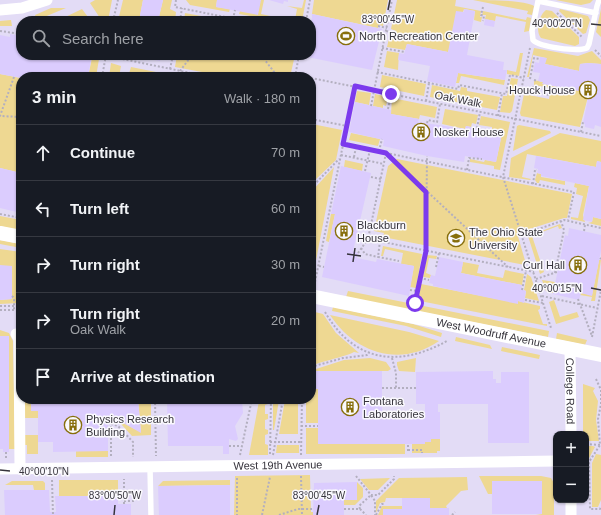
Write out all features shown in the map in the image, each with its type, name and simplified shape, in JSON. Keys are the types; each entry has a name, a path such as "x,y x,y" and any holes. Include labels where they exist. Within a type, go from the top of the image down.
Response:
{"street":[{"path":"0,10 22,8 47,0"},
{"path":"0,233 16,236"},
{"name":"West Woodruff Avenue","path":"316,297 601,355"},
{"name":"College Road","path":"570,349 571,431"},
{"path":"20,404 20,469"},
{"name":"West 19th Avenue","path":"3,465 20,469 153,463 472,463 553,461"},
{"path":"571,503 571,515"}],"lane":[{"path":"596,13 538,1 532,31 535,42 573,50 581,50 589,44 599,0"},
{"path":"151,515 153,463"}],"path":[{"path":"114,16 118,0"},
{"path":"176,0 174,7 222,16"},
{"path":"307,16 310,0"},
{"path":"371,106 392,0"},
{"path":"552,4 554,10 601,56"},
{"path":"483,7 481,15 484,16 483,20"},
{"path":"181,16 182,8"},
{"path":"233,16 235,10"},
{"path":"378,26 395,33"},
{"path":"0,31 16,33"},
{"path":"531,45 503,177 551,328"},
{"path":"382,48 405,52"},
{"path":"530,79 534,58 540,59"},
{"path":"103,72 104,60"},
{"path":"128,60 184,72"},
{"path":"170,69 172,60"},
{"path":"180,71 188,60"},
{"path":"265,60 274,72"},
{"path":"297,72 299,60"},
{"path":"377,72 458,89 459,85 502,94 506,94 510,75 524,78"},
{"path":"14,77 0,116 16,117"},
{"name":"Oak Walk","path":"316,79 601,136"},
{"path":"534,80 538,81"},
{"path":"426,101 429,82"},
{"path":"316,278 355,86"},
{"path":"531,92 549,95 550,90 532,87"},
{"path":"388,109 391,94"},
{"path":"498,116 502,94"},
{"path":"427,124 428,120 437,122 440,104"},
{"path":"477,128 480,112"},
{"path":"316,120 347,126"},
{"path":"581,132 583,122"},
{"path":"379,151 382,139"},
{"path":"343,144 574,192 568,220"},
{"path":"354,158 356,147"},
{"path":"365,171 370,150"},
{"path":"358,252 368,239 386,153"},
{"path":"386,153 508,267"},
{"path":"340,156 384,164"},
{"path":"316,182 340,156"},
{"path":"415,303 426,251 427,156"},
{"path":"467,170 469,158 482,159"},
{"path":"533,184 535,170 537,170"},
{"path":"371,177 380,179"},
{"path":"0,214 16,217"},
{"path":"522,235 561,221 568,220 601,228"},
{"path":"536,279 556,273 564,230 561,221"},
{"path":"584,231 588,221"},
{"path":"368,239 534,272"},
{"path":"378,257 380,241"},
{"path":"361,248 364,254 399,261"},
{"path":"436,266 439,253"},
{"path":"319,266 324,267"},
{"path":"522,290 526,271"},
{"path":"420,278 430,280"},
{"path":"410,290 418,291"},
{"path":"578,299 578,304 592,337 601,290"},
{"path":"12,296 14,298 14,306 16,310 16,334"},
{"path":"541,296 597,308"},
{"path":"525,300 544,303"},
{"path":"0,306 14,306"},
{"path":"0,310 16,310"},
{"path":"324,312 334,328 359,348 392,358 420,354 447,341"},
{"path":"316,366 343,358 367,355 369,352"},
{"path":"392,358 396,373 396,388"},
{"path":"596,379 601,390 601,404 598,419 601,446 589,462 590,509 600,509 601,506"},
{"path":"382,388 416,388"},
{"path":"153,463 155,404"},
{"path":"239,458 251,404"},
{"path":"271,404 271,458 281,404"},
{"path":"301,458 302,404"},
{"path":"111,418 111,460"},
{"path":"111,424 118,426 133,442 133,460"},
{"path":"301,426 318,426"},
{"path":"270,442 301,442"},
{"path":"408,444 408,450"},
{"path":"589,444 601,446"},
{"path":"229,446 242,446"},
{"path":"3,465 6,452"},
{"path":"301,476 302,515"},
{"path":"356,476 375,501"},
{"path":"375,515 375,501 378,495 394,479 394,476"},
{"path":"124,477 124,502 134,501"},
{"path":"262,515 270,477"},
{"path":"52,478 53,515"},
{"path":"237,478 237,515"},
{"path":"360,509 359,506 371,495 378,495"},
{"path":"375,515 382,504 385,504"},
{"path":"279,515 302,509 312,509"},
{"path":"344,509 360,509 366,515"},
{"path":"452,515 455,512"}],"shaded area":[{"name":"The Ohio State University","path":"0,0 601,0 601,515 0,515"},
{"path":"95,0 112,0 109,16 99,16 90,3"},
{"path":"123,0 143,0 140,16 119,16"},
{"path":"163,0 172,0 170,9 176,12 176,16 159,16"},
{"path":"186,0 217,0 216,7 230,9 229,12 190,5"},
{"path":"261,0 264,0 261,14 270,16 251,16 239,14 240,11"},
{"path":"304,0 306,0 303,16 296,16 297,9 287,6 302,8"},
{"path":"314,0 388,0 383,26 379,25 378,28 312,14"},
{"path":"397,0 456,0 455,6 481,11 481,22 474,20 475,11 464,9 448,52 407,44 405,50 387,47 390,34 395,35 396,31 391,29"},
{"path":"473,0 514,1 534,6 532,15 527,14 528,11"},
{"path":"556,0 593,0 590,3 581,5"},
{"path":"51,8 66,8 47,16 35,15"},
{"path":"82,9 87,16 67,16"},
{"path":"560,9 588,16 590,20 586,33 583,34 559,11"},
{"path":"601,9 601,37 596,32"},
{"path":"546,10 552,11 579,37 579,44 575,46 541,38 538,27 541,16"},
{"path":"483,11 526,20 527,17 531,18 529,31 524,32 526,22 496,16 495,21 485,19 486,15 482,15"},
{"path":"185,13 201,16 185,16"},
{"path":"11,20 12,26 0,26 0,21"},
{"path":"534,48 578,56 592,51 601,60 601,64 580,64 579,71 545,64 546,58 533,55 529,77 527,77"},
{"path":"387,51 399,53 398,70 384,67"},
{"path":"520,53 523,53 519,76 507,74 507,70 516,72"},
{"path":"92,60 99,60 97,72 89,72"},
{"path":"176,60 294,60 291,72 202,72 175,67"},
{"path":"111,63 121,66 120,72 110,72"},
{"path":"131,67 156,72 130,72"},
{"path":"458,73 505,80 504,85 461,76 459,83 456,83"},
{"path":"0,74 16,77 16,172 0,168"},
{"path":"382,75 426,84 424,96 380,87"},
{"path":"511,78 518,79 512,111 510,113 500,112 503,96 507,96"},
{"path":"534,80 589,93 580,127 521,116 520,113 524,94 549,99 551,88 534,85"},
{"path":"432,85 460,91 461,87 467,88 467,91 500,97 497,110 430,97"},
{"path":"357,91 371,93 369,105 355,102"},
{"path":"375,94 388,97 386,106 383,105 383,108 373,106"},
{"path":"392,98 437,107 435,118 420,115 419,119 391,114"},
{"path":"445,109 478,115 476,124 472,123 471,127 466,126 465,129 442,124"},
{"path":"481,116 510,122 500,170 494,169 494,166 470,162 470,159 484,162 485,160 496,162 502,134 492,131 492,127 479,125"},
{"path":"316,125 342,130 336,160 316,179"},
{"path":"519,125 550,131 551,133 513,151 517,126"},
{"path":"351,133 380,139 378,146 349,140"},
{"path":"560,133 601,141 601,162 597,161 596,167 527,154 522,177 531,179 509,177 511,158"},
{"path":"397,159 572,194 567,218 517,233 526,264 525,265 383,237 384,233 374,231 388,166"},
{"path":"345,160 363,164 362,171 344,167"},
{"path":"334,167 316,260 316,187"},
{"path":"537,173 541,174 541,177 565,181 565,185 540,180 539,183 537,183 535,180"},
{"path":"575,183 589,186 583,215 585,222 571,219 571,217 578,218 583,196 576,194 577,188 574,187"},
{"path":"331,214 335,214 329,242 326,241"},
{"path":"0,216 16,219 16,230 0,226"},
{"path":"593,217 601,219 601,226 588,223 592,222"},
{"path":"560,224 562,228 559,229 558,226 532,236 544,272 540,274 528,236"},
{"path":"0,240 16,243 16,247 0,244"},
{"path":"383,246 422,254 416,288 410,287 414,266 401,264 403,253 385,249 383,256 381,256"},
{"path":"0,249 16,251 16,303 0,304 0,300 12,299 0,265"},
{"path":"427,255 437,256 436,259 429,258 426,273 431,275 430,278 423,277"},
{"path":"599,260 601,260 595,301 591,301 592,297 580,295 581,293 592,295"},
{"path":"463,262 479,265 477,273 503,278 505,270 524,274 522,285 461,273"},
{"path":"527,274 531,277 539,301 525,298 526,291 524,290"},
{"path":"542,280 555,282 553,293 546,291"},
{"path":"421,284 517,303 518,301 540,306 540,309 538,310 543,324 547,324 547,326 420,301 418,299"},
{"path":"348,291 549,331 548,337 346,297"},
{"path":"554,300 560,317 577,312 579,317 556,324 549,302"},
{"path":"333,307 413,324 442,333 441,337 406,326 332,311"},
{"path":"316,312 323,314 336,333 359,353 354,352 316,364"},
{"path":"330,315 409,332 439,341 424,349 409,354 394,355 379,352 365,347 352,339 340,328"},
{"path":"0,330 9,333 13,341 15,449 9,449 9,336 0,336"},
{"path":"557,333 587,340 585,345 556,339"},
{"path":"456,337 490,345 492,349 455,341"},
{"path":"502,347 540,355 539,359 501,351"},
{"path":"370,358 386,362 391,369 388,371 316,371 316,369 344,360"},
{"path":"416,358 415,372 399,371 397,362"},
{"path":"583,384 595,388 593,391 598,401 596,420 599,441 589,441 589,431 583,431"},
{"path":"316,389 318,389 318,423 306,423 306,404 316,404"},
{"path":"24,404 31,404 31,411 38,411 38,418 24,418"},
{"path":"138,404 151,404 151,435 132,436 121,424 121,422 141,432"},
{"path":"258,404 268,404 265,405 265,414 268,414 268,419 265,420 265,429 268,430 268,434 265,435 265,444 268,445 268,455 249,455"},
{"path":"273,404 278,404 274,430"},
{"path":"284,404 298,404 298,434 279,434"},
{"path":"306,428 318,428 318,444 405,444 405,454 306,454"},
{"path":"24,435 38,435 38,454 27,454 27,445 24,445"},
{"path":"431,439 440,439 440,451 437,451 437,453 412,453 412,444 425,444 425,442 431,442"},
{"path":"277,445 299,445 299,453 276,453"},
{"path":"589,446 595,447 589,458"},
{"path":"76,451 108,451 108,457 76,457"},
{"path":"596,454 601,455 601,500 598,507 592,507 592,463"},
{"path":"310,475 311,512 313,512 313,515 234,515 235,476"},
{"path":"479,476 541,476 551,478 553,481 554,515 536,515 542,514 542,481 492,481 492,494 488,494"},
{"path":"467,477 468,490 461,491 446,506 447,508 430,508 430,498 386,498 385,502 380,503 376,513 376,501 399,478"},
{"path":"390,478 378,490 369,490 360,479"},
{"path":"59,480 118,480 118,496 59,496"},
{"path":"230,480 230,485 158,486 163,481"},
{"path":"12,481 43,481 45,483 45,490 34,490 33,485 5,485"},
{"path":"357,482 363,488 363,497 355,505 344,505 344,500 357,500"},
{"path":"382,506 402,506 402,509 384,509 383,515 378,515"}],"building":[{"path":"143,0 163,0 159,16 140,16"},
{"path":"217,0 261,0 258,15 216,7"},
{"path":"269,0 288,0 288,2 284,1 283,4"},
{"path":"464,9 475,11 467,55 504,62 503,70 507,70 505,80 458,73 455,87 427,81 430,66 398,60 399,53 404,54 407,44 448,52 456,11 464,12"},
{"name":"North Recreation Center","path":"312,14 382,29 372,70 316,59 316,16 312,16"},
{"path":"485,19 495,21 494,27 484,25"},
{"path":"10,34 16,35 16,60 91,60 89,72 16,72 16,77 0,74 0,35 10,37"},
{"name":"Houck House","path":"540,57 547,58 545,64 579,71 580,64 601,64 601,127 595,125 594,129 585,127 585,124 583,123 589,93 542,84 543,82 538,81 540,73 533,72 535,62 539,63"},
{"name":"Nosker House","path":"355,102 391,110 391,114 419,119 418,122 465,129 466,126 502,133 496,162 465,156 464,162 427,156 383,146 384,140 349,132"},
{"path":"536,156 596,167 597,161 601,162 601,219 593,217 592,222 583,220 589,186 541,176 541,174 537,173 538,169 534,168"},
{"name":"Blackburn House","path":"341,166 371,173 353,251 358,253 357,258 376,262 377,259 414,266 409,296 322,277 335,214 331,214"},
{"path":"0,168 16,172 16,212 0,208"},
{"name":"Curl Hall","path":"569,228 601,235 601,251 592,296 581,293 579,300 553,294 565,235 568,236"},
{"path":"439,257 463,262 461,273 522,285 521,289 526,291 524,303 518,301 518,304 433,286 433,284 429,283 431,275 435,276"},
{"path":"0,265 12,266 12,299 0,300"},
{"path":"0,336 9,336 9,452 3,452 3,449 0,449"},
{"path":"316,371 382,371 382,411 425,411 425,404 416,404 416,372 493,371 493,379 496,379 496,383 501,383 501,372 529,372 529,443 488,443 488,404 438,404 438,412 440,412 440,439 431,439 431,442 425,442 425,444 318,444 318,389 316,389"},
{"name":"Physics Research Building","path":"31,404 138,404 141,433 120,421 120,418 108,418 108,451 53,452 53,442 38,442 38,411 31,411"},
{"path":"167,404 242,404 243,413 235,426 238,439 236,441 229,439 229,454 223,454 223,446 168,446"},
{"path":"492,481 542,481 542,514 492,514"},
{"path":"357,482 357,500 344,500 344,515 313,515 314,483"},
{"path":"230,485 230,515 159,515 158,486"},
{"path":"4,490 49,490 50,512 56,512 55,496 118,496 118,504 131,504 131,515 5,515"},
{"path":"402,498 430,498 430,508 449,508 449,515 383,515 383,509 402,509"}],"place":[{"name":"North Recreation Center","path":"346,36"},
{"name":"Houck House","path":"588,90"},
{"name":"Nosker House","path":"421,132"},
{"name":"Blackburn House","path":"344,231"},
{"name":"The Ohio State University","path":"456,238"},
{"name":"Curl Hall","path":"578,265"},
{"name":"Fontana Laboratories","path":"350,407"},
{"name":"Physics Research Building","path":"73,425"}],"route":[{"path":"391,94 355,86 343,144 386,153 426,192 426,251 415,303"}]}
